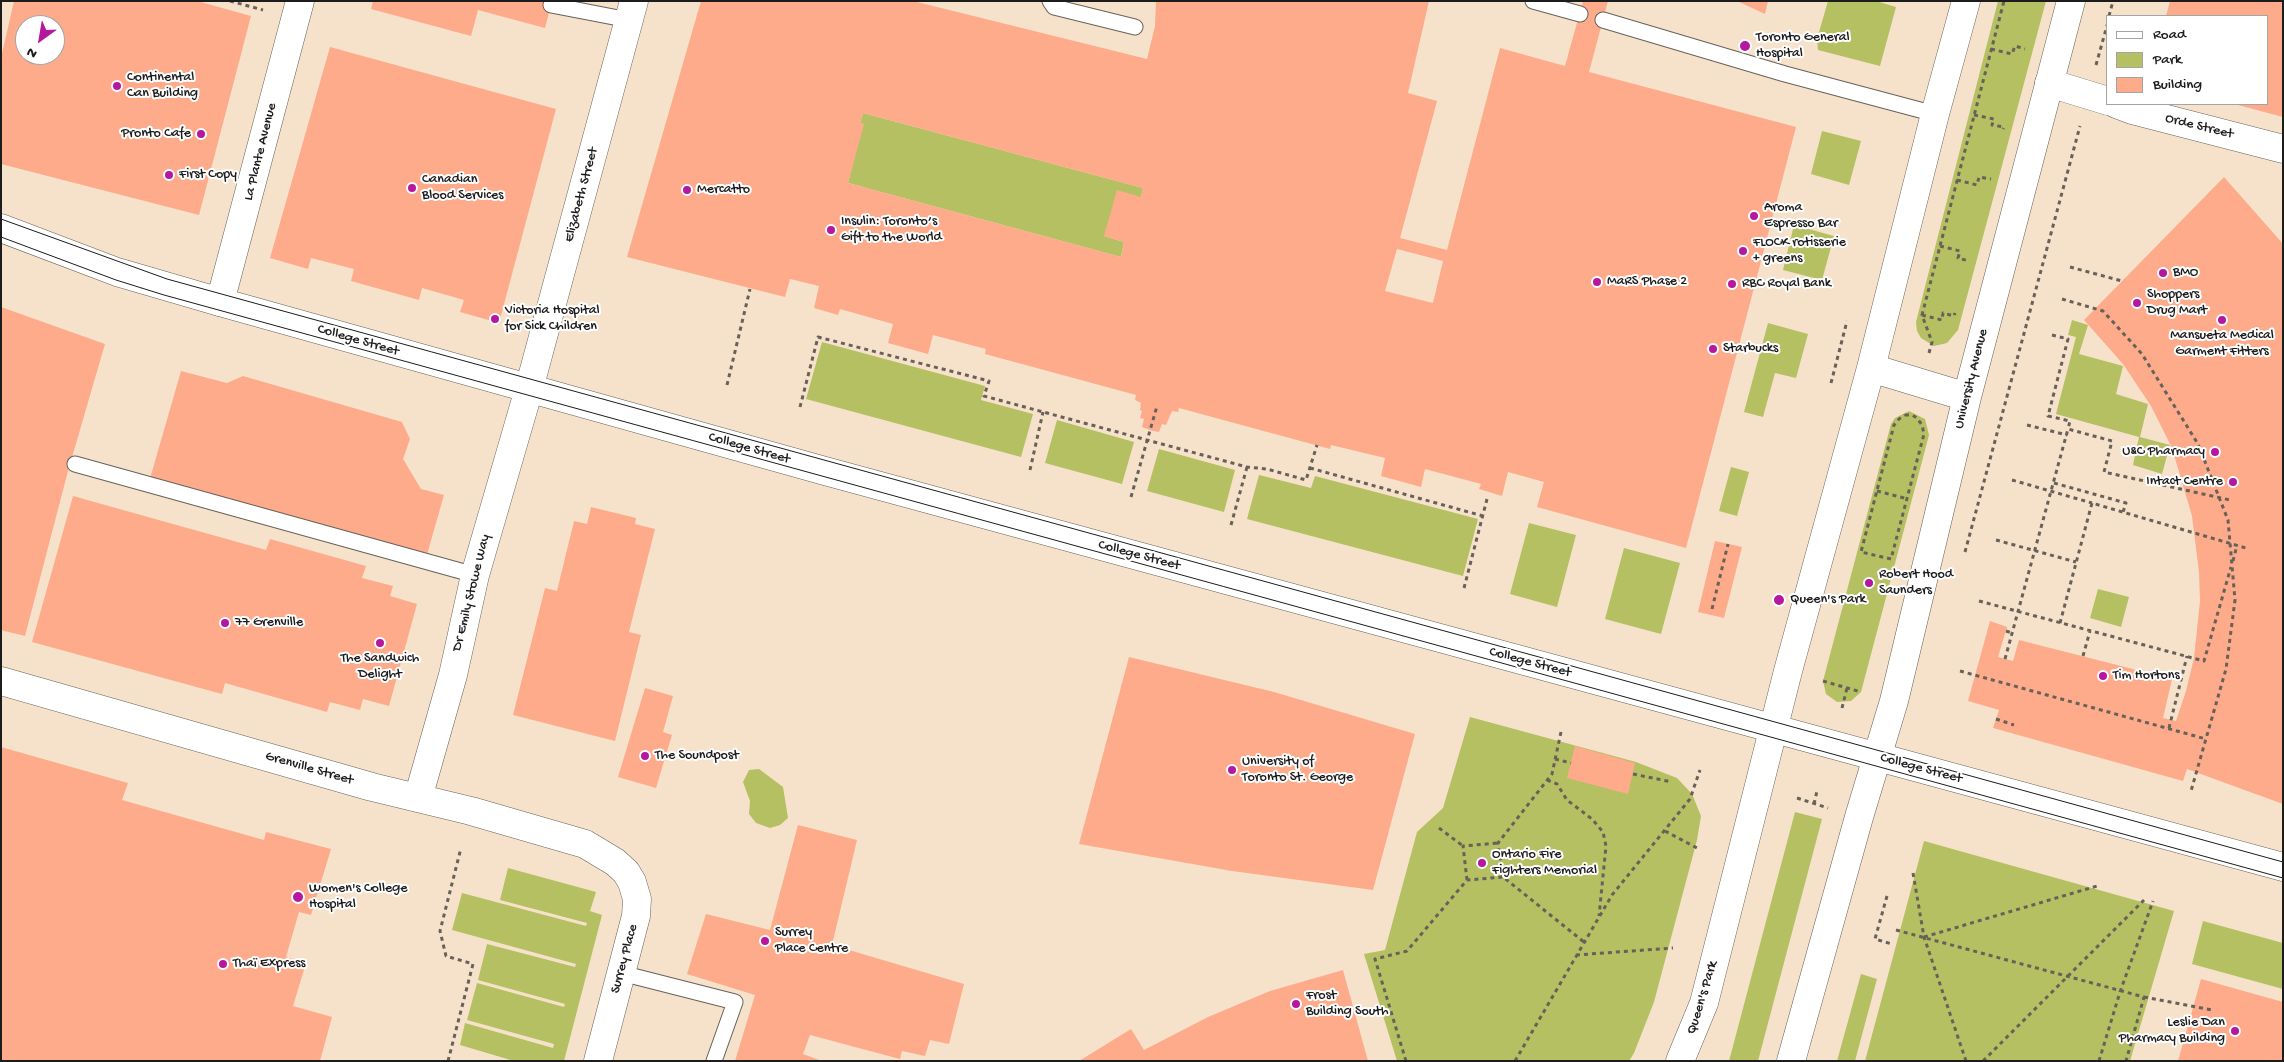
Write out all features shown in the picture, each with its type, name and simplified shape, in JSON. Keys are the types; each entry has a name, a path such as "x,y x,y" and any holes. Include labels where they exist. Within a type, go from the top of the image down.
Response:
{"main road":[{"name":"La Plante Avenue","path":"220,302 300,1"},
{"path":"1773,729 1871,368 1935,114 1966,1"},
{"name":"University Avenue","path":"1877,758 1894,702 1967,398 2070,1"},
{"name":"Elizabeth Street","path":"529,389 632,10"},
{"path":"2049,83 2106,100"},
{"name":"Orde Street","path":"2119,105 2283,149"},
{"name":"College Street","path":"1,228 117,272 529,389 1877,758 2283,867"},
{"path":"1871,368 1967,398"},
{"name":"Dr Emily Stowe Way","path":"418,798 453,675 475,575 529,389"},
{"name":"Grenville Street","path":"1,681 585,844 615,862"},
{"name":"Queen's Park","path":"1680,1061 1704,1003 1773,729"},
{"path":"1791,1061 1877,758"},
{"name":"Surrey Place","path":"598,1061 636,916 637,899 632,882 626,872 615,862"},
{"path":"1690,1061 1704,1003"}],"lane":[{"path":"1050,1 1054,7 1135,28"},
{"path":"1533,1 1580,14"},
{"path":"551,5 632,10"},
{"path":"1603,20 1803,79 1935,114"},
{"path":"75,464 475,575"},
{"path":"621,973 735,1002 714,1061"}],"path":[{"path":"230,1 263,10"},
{"path":"1912,415 1932,342 1922,315 2004,1"},
{"path":"2109,15 2113,1"},
{"path":"2101,48 2106,29"},
{"path":"1991,49 2012,54 2015,46 2026,49 2028,40"},
{"path":"1974,114 1994,119 1992,125 2004,127 2002,136"},
{"path":"1964,556 2081,121"},
{"path":"1957,180 1977,185 1979,177 1991,180 1993,171"},
{"path":"1940,246 1960,251 1958,258 1969,261 1966,270"},
{"path":"2070,267 2122,281"},
{"path":"727,385 750,289"},
{"path":"2062,299 2103,311 2142,354 2198,444 2228,520 2235,600 2226,669 2191,791"},
{"path":"1922,315 1942,320 1943,313 1954,316 1957,307"},
{"path":"2005,659 2070,421 2048,416 2068,339 2052,335"},
{"path":"800,407 818,337 989,381 984,396 1247,467 1268,469 1306,480 1317,445"},
{"path":"1131,497 1157,406"},
{"path":"1030,470 1043,412"},
{"path":"1905,415 1912,415 1922,425 1924,434 1892,559 1861,552 1894,425 1905,415"},
{"path":"2027,425 2066,435"},
{"path":"2068,429 2112,442 2104,472 2230,500"},
{"path":"1231,525 1247,467"},
{"path":"1310,468 1483,516"},
{"path":"2012,480 2249,549"},
{"path":"2054,483 2126,502 2123,512"},
{"path":"1876,491 1908,499"},
{"path":"1464,588 1487,499"},
{"path":"2060,623 2092,503"},
{"path":"1996,540 2076,562"},
{"path":"1712,609 1728,544"},
{"path":"1979,601 2204,661 2238,545"},
{"path":"2083,656 2090,631"},
{"path":"2006,632 2012,633"},
{"path":"2169,728 2187,656"},
{"path":"1960,671 2206,739"},
{"path":"1823,681 1861,692"},
{"path":"1842,708 1847,688"},
{"path":"1996,718 2014,725"},
{"path":"1561,732 1552,774 1498,843 1503,877 1584,942"},
{"path":"1555,760 1571,762"},
{"path":"1515,1061 1612,895 1690,799 1700,770"},
{"path":"1633,774 1672,782"},
{"path":"1547,780 1557,784 1567,800 1592,819 1603,832 1606,846 1599,916"},
{"path":"1814,804 1818,791"},
{"path":"1796,798 1828,808"},
{"path":"1439,828 1463,846 1498,843"},
{"path":"1665,831 1699,850"},
{"path":"1463,846 1467,880"},
{"path":"448,1061 473,964 446,956 440,931 461,848"},
{"path":"1913,873 1924,937 1966,1061"},
{"path":"1406,1061 1375,959 1407,950 1467,880 1503,877"},
{"path":"1924,937 2097,886"},
{"path":"1887,896 1875,939 1892,944"},
{"path":"1983,1061 2144,900"},
{"path":"2099,1061 2120,992 2153,901"},
{"path":"1896,930 2120,992 2212,1010"},
{"path":"1576,955 1672,948"},
{"path":"2126,1061 2144,997"}],"green space":[{"path":"1828,1 1876,1 1896,7 1880,66 1818,50 1817,39"},
{"path":"1998,1 2046,1 1958,330 1947,343 1934,346 1921,338 1917,331 1916,322"},
{"path":"863,113 1143,188 1141,197 1104,236 1124,242 1121,257 848,183 863,124 860,123"},
{"path":"1822,131 1861,141 1849,185 1811,174"},
{"path":"1794,225 1834,236 1822,280 1783,270"},
{"path":"2072,320 2088,325 2079,354 2123,366 2116,394 2148,404 2140,437 2170,445 2162,474 2133,465 2139,437 2056,414 2076,337 2068,335"},
{"path":"1768,323 1808,334 1796,378 1775,373 1763,417 1744,412"},
{"path":"822,342 985,386 981,400 1033,414 1021,457 806,399"},
{"path":"1909,411 1925,419 1929,435 1861,692 1851,701 1837,702 1826,694 1823,681 1891,424 1895,418"},
{"path":"1057,420 1134,442 1122,484 1045,463"},
{"path":"1159,449 1235,470 1224,512 1147,491"},
{"path":"1731,467 1749,472 1737,516 1719,511"},
{"path":"1259,475 1311,488 1315,476 1478,519 1463,576 1247,519"},
{"path":"1529,523 1576,535 1557,607 1510,594"},
{"path":"1624,548 1680,563 1661,634 1605,619"},
{"path":"2098,589 2129,597 2121,627 2090,618"},
{"path":"1470,717 1636,762 1677,778 1692,794 1701,816 1697,840 1654,1002 1629,1061 1397,1061 1364,954 1385,950 1417,832 1443,808"},
{"path":"759,769 783,787 788,818 780,825 770,828 756,823 749,814 750,801 743,782 749,770"},
{"path":"1795,812 1822,819 1758,1061 1729,1061"},
{"path":"1924,841 2174,911 2130,1061 1865,1061"},
{"path":"508,868 596,892 590,911 602,915 564,1061 514,1061 460,1045 465,1023 553,1048 554,1044 467,1020 477,983 564,1007 565,1004 478,980 487,944 575,967 576,964 452,930 462,893 586,926 587,923 500,900"},
{"path":"2203,921 2283,943 2283,989 2192,964"},
{"path":"1861,974 1877,979 1855,1061 1837,1061"}],"building":[{"name":"Continental Can Building","path":"14,1 197,1 251,16 199,215 1,164 1,58"},
{"path":"373,1 552,1 545,28 478,10 471,36 371,9"},
{"path":"701,1 913,1 1147,59 1155,26 1156,1 1429,1 1408,93 1437,101 1400,238 1447,250 1500,48 1565,66 1583,1 1608,1 1589,72 1796,127 1686,548 1537,507 1544,482 1508,472 1502,496 1479,489 1481,484 1425,469 1421,487 1381,476 1385,458 1331,445 1330,449 1179,408 1178,412 1172,411 1166,425 1162,424 1159,432 1150,430 1142,427 1144,419 1140,418 1142,411 1140,410 1141,403 1135,400 1136,395 985,354 986,349 933,335 928,354 888,343 893,324 840,309 838,315 814,308 819,286 790,279 785,297 627,257","holes":["863,113 1143,188 1141,197 1117,190 1104,236 1124,242 1121,257 848,183 864,124 860,123","1397,249 1443,261 1433,303 1385,291"]},
{"path":"1737,1 1768,1 1765,14"},
{"path":"2170,1 2283,1 2283,117 2238,105 2269,105 2269,15 2166,15"},
{"name":"Canadian Blood Services","path":"330,47 556,109 499,323 460,312 464,300 422,288 419,300 351,281 354,269 311,258 308,269 270,258"},
{"name":"Intact Centre","path":"2224,177 2283,244 2283,804 2187,769 2183,781 1993,728 1999,710 1968,701 1990,621 2007,627 1998,657 2013,661 2019,640 2172,679 2163,718 2176,721 2194,658 2200,601 2199,572 2192,516 2172,448 2151,406 2123,364 2084,320"},
{"path":"1,307 105,344 68,471 25,636 1,630"},
{"path":"181,371 227,383 243,376 402,422 410,439 403,459 421,489 444,495 426,558 149,482"},
{"name":"77 Grenville","path":"73,496 266,550 270,539 366,566 362,578 393,586 390,596 417,604 389,706 363,699 360,710 330,702 327,712 225,683 222,694 32,642"},
{"path":"591,507 636,518 635,524 655,529 629,632 641,635 615,741 513,715 545,588 557,591 574,521 587,524"},
{"path":"1715,541 1742,547 1724,618 1698,612"},
{"path":"1129,657 1274,692 1415,734 1373,890 1232,871 1079,844"},
{"name":"The Soundpost","path":"645,688 673,696 663,732 672,735 656,788 618,777"},
{"path":"1575,746 1635,763 1628,794 1567,778"},
{"path":"1,747 128,783 122,800 264,840 266,832 331,849 311,915 299,912 286,957 306,963 293,1006 332,1017 320,1061 1,1061"},
{"name":"Surrey Place Centre","path":"798,825 857,840 832,945 964,984 949,1044 930,1040 925,1056 902,1051 900,1059 810,1035 803,1054 822,1061 735,1061 755,995 687,974 706,914 770,930"},
{"name":"Frost Building South","path":"1343,970 1368,1061 1079,1061 1131,1029 1144,1050 1208,1017 1270,991"},
{"name":"Leslie Dan Pharmacy Building","path":"2201,979 2283,1002 2283,1061 2178,1061"}],"tram line":[{"path":"1,219 167,279 2283,862"},
{"path":"1,237 116,280 164,295 2283,878"}],"place":[{"name":"Toronto General Hospital","path":"1745,46"},
{"name":"Continental Can Building","path":"117,86"},
{"name":"Pronto Cafe","path":"201,134"},
{"name":"First Copy","path":"169,175"},
{"name":"Canadian Blood Services","path":"412,188"},
{"name":"Mercatto","path":"687,190"},
{"name":"Aroma Espresso Bar","path":"1754,216"},
{"name":"Insulin: Toronto’s Gift to the World","path":"831,230"},
{"name":"FLOCK rotisserie + greens","path":"1743,251"},
{"name":"BMO","path":"2163,273"},
{"name":"MaRS Phase 2","path":"1597,282"},
{"name":"RBC Royal Bank","path":"1732,284"},
{"name":"Shoppers Drug Mart","path":"2137,303"},
{"name":"Victoria Hospital for Sick Children","path":"495,319"},
{"name":"Mansueta Medical Garment Fitters","path":"2222,320"},
{"name":"Starbucks","path":"1713,349"},
{"name":"U&C Pharmacy","path":"2215,452"},
{"name":"Intact Centre","path":"2233,482"},
{"name":"Robert Hood Saunders","path":"1869,583"},
{"name":"Queen's Park","path":"1779,600"},
{"name":"77 Grenville","path":"225,623"},
{"name":"The Sandwich Delight","path":"380,643"},
{"name":"Tim Hortons","path":"2103,676"},
{"name":"The Soundpost","path":"645,756"},
{"name":"University of Toronto St. George","path":"1232,770"},
{"name":"Ontario Fire Fighters Memorial","path":"1482,863"},
{"name":"Women's College Hospital","path":"298,897"},
{"name":"Surrey Place Centre","path":"765,941"},
{"name":"Thaï Express","path":"223,964"},
{"name":"Frost Building South","path":"1296,1004"},
{"name":"Leslie Dan Pharmacy Building","path":"2235,1031"}]}
